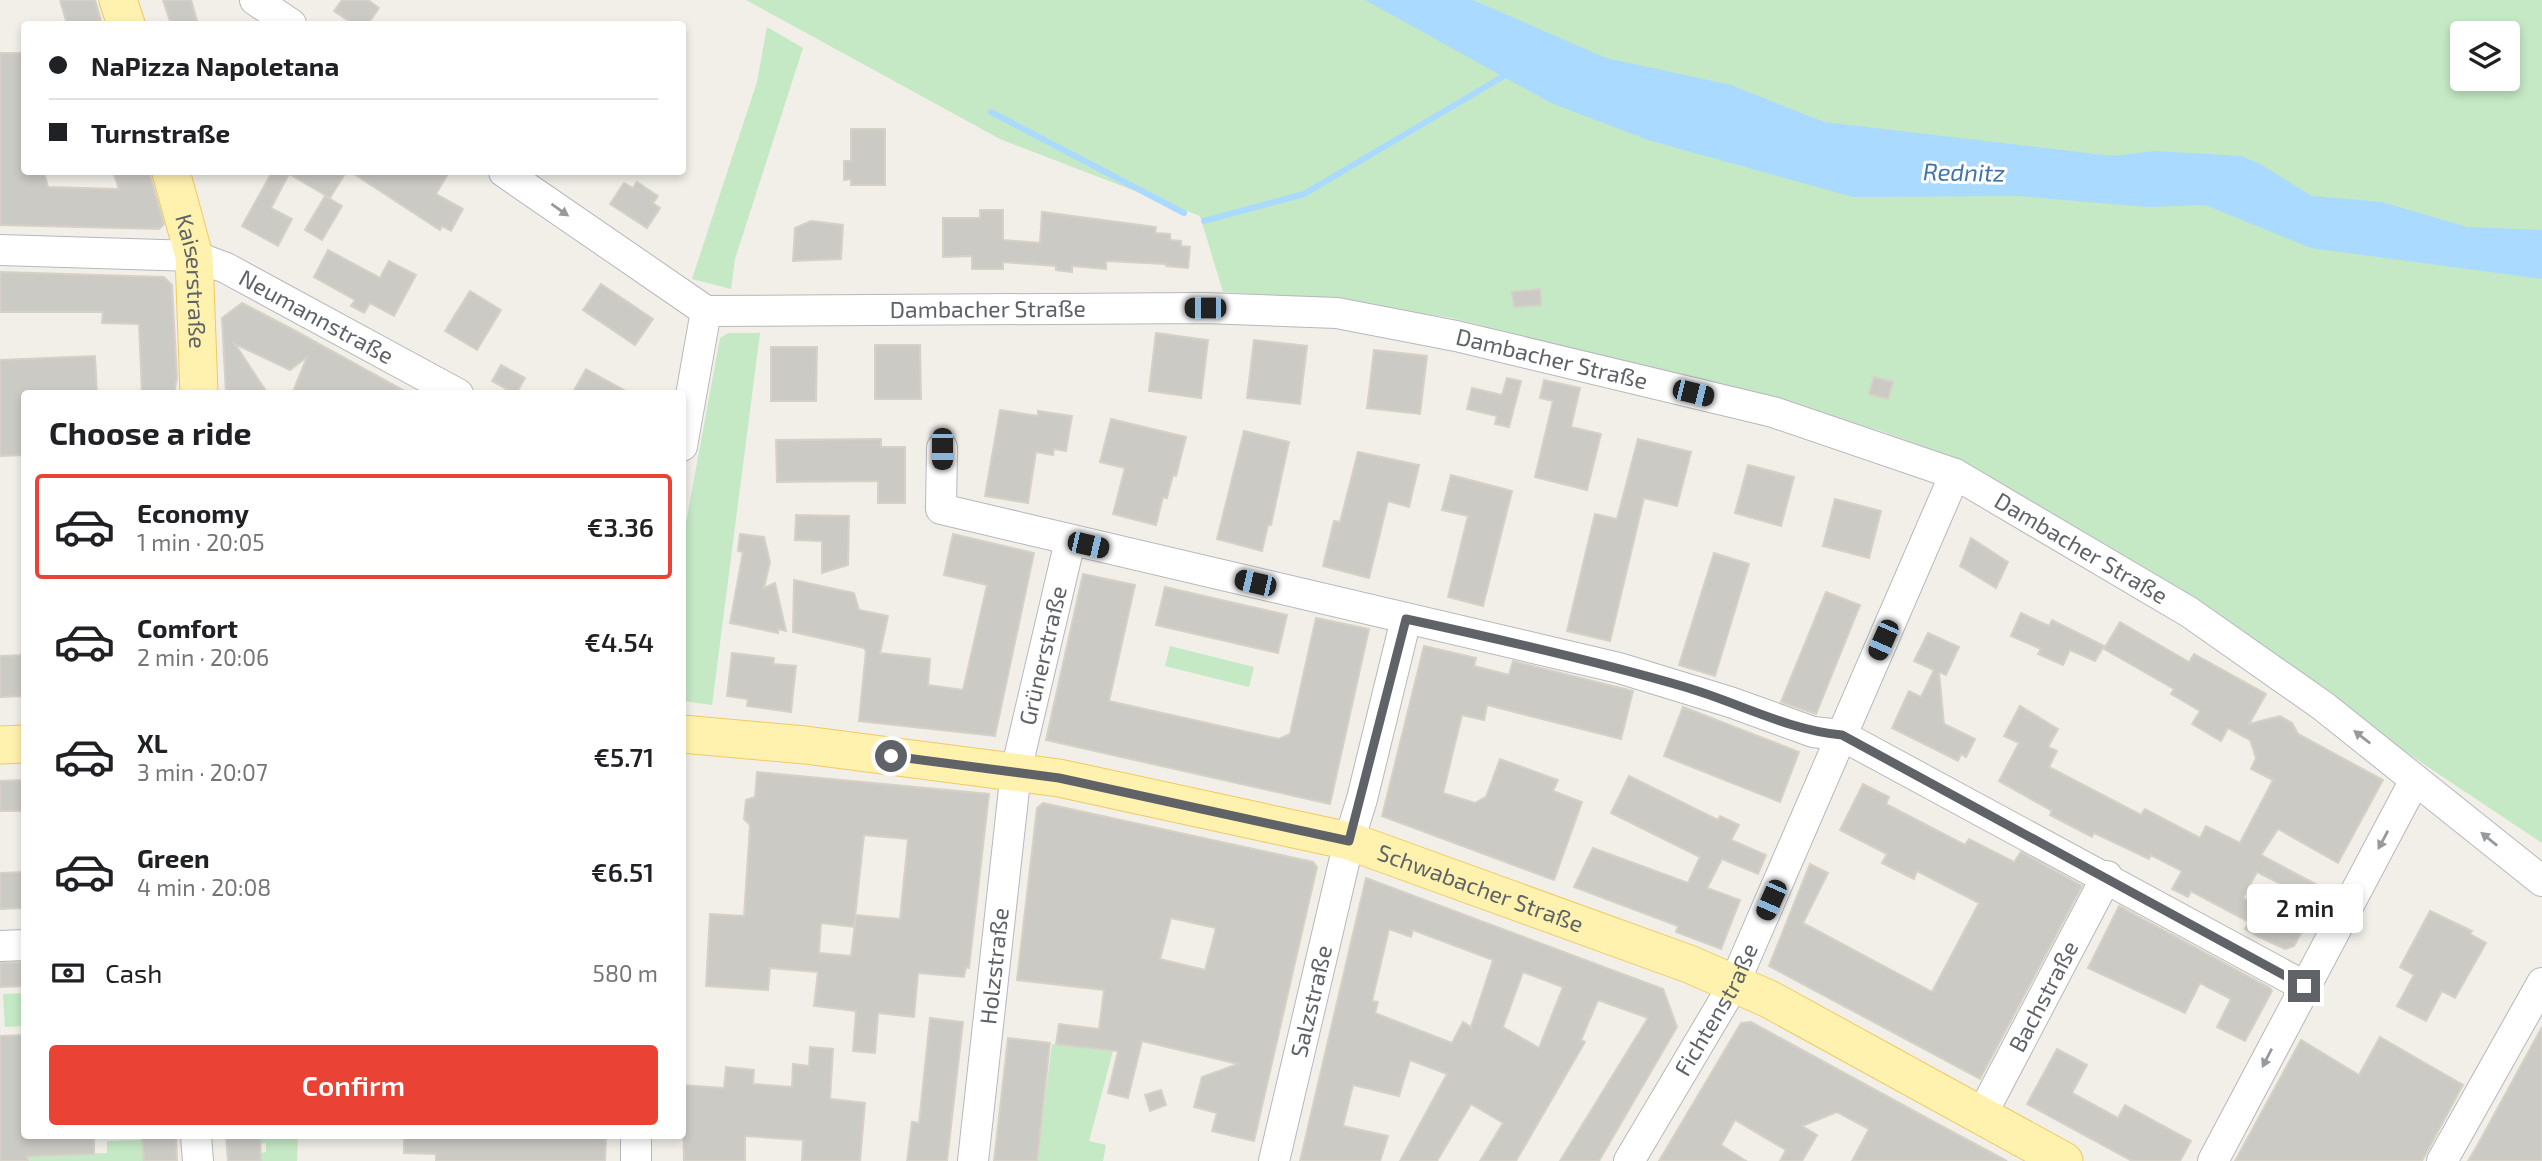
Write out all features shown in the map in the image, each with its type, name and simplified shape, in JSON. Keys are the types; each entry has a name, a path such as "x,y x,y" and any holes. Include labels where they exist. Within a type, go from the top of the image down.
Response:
{"main road":[{"path":"118,0 125,21"},
{"name":"Kaiserstraße","path":"172,175 194,256 199,390"},
{"name":"Schwabacher Straße","path":"686,734 1016,771 1349,841 1689,964 1734,984 1785,1008 2064,1161"},
{"path":"0,745 21,744"}],"street":[{"path":"256,0 287,21"},
{"path":"508,175 706,312 686,424"},
{"name":"Neumannstraße","path":"0,250 194,256 226,268 447,390"},
{"name":"Dambacher Straße","path":"706,312 1168,308 1337,313 1456,336 1773,412 1955,474 2189,612 2323,706 2542,881"},
{"path":"942,449 941,509 1631,671 1813,732 1842,735 2107,876 2304,986"},
{"name":"Fichtenstraße","path":"1629,1161 1734,984 1955,474"},
{"name":"Grünerstraße","path":"1016,771 1070,541"},
{"name":"Salzstraße","path":"1273,1161 1349,841 1406,619"},
{"name":"Holzstraße","path":"973,1161 1016,771"},
{"path":"2213,1161 2415,780"},
{"name":"Bachstraße","path":"1981,1116 2107,876"},
{"path":"0,946 21,945"},
{"path":"2442,1161 2542,983"},
{"path":"196,1139 198,1161"},
{"path":"636,1139 636,1161"}],"green space":[{"path":"746,0 2542,0 2542,843 2422,763 2131,560 1961,461 1881,431 1452,318 1325,299 1223,292 1200,216 1000,139"},
{"path":"767,27 803,48 735,259 731,289 692,279 757,82"},
{"path":"728,333 760,333 712,705 686,701 686,523 720,338"},
{"path":"1170,646 1254,667 1249,687 1165,666"},
{"path":"21,993 21,1026 5,1027 3,994"},
{"path":"1052,1044 1113,1051 1089,1141 1106,1145 1103,1161 1037,1161"},
{"path":"26,1139 53,1139 54,1155 107,1153 107,1141 142,1140 144,1161 28,1161"},
{"path":"260,1139 298,1139 297,1161 261,1161 261,1153 266,1152 266,1143 260,1144"}],"water":[{"name":"Rednitz","path":"1365,0 1473,0 1606,58 1731,85 1824,122 2113,156 2155,151 2241,156 2260,164 2312,196 2382,202 2467,227 2542,230 2542,279 2311,248 2205,205 2147,207 2018,196 1853,197 1648,140 1551,103"}],"building":[{"path":"60,0 95,0 101,21 66,21"},
{"path":"163,0 191,0 197,21 170,21"},
{"path":"342,0 368,0 379,8 370,21 349,21 334,11"},
{"path":"0,53 21,53 21,175 45,175 48,187 119,189 114,175 150,175 164,224 159,229 0,225"},
{"path":"851,129 885,129 885,185 851,185 851,179 844,180 844,161 851,161"},
{"path":"270,175 288,175 271,208 292,219 278,246 242,226"},
{"path":"291,175 344,175 330,198"},
{"path":"356,175 447,175 436,194 463,209 451,231 442,226 440,230"},
{"path":"637,182 658,196 653,203 660,208 647,228 610,204 624,183 633,188"},
{"path":"325,196 342,206 322,240 305,230"},
{"path":"980,210 1003,210 1003,240 1040,243 1042,212 1156,227 1155,233 1170,234 1170,240 1181,241 1181,246 1190,247 1188,268 1166,264 1106,261 1106,269 1072,266 1072,272 1056,270 1056,266 1003,262 1003,269 972,269 972,256 943,257 943,218 980,218"},
{"path":"811,221 843,225 841,259 793,261 795,228"},
{"path":"328,250 380,278 389,261 416,275 394,316 370,303 364,313 351,306 355,300 314,277"},
{"path":"0,272 164,277 172,285 177,378 175,390 142,390 139,324 102,323 103,312 0,312"},
{"path":"601,284 653,319 635,345 583,310"},
{"path":"1540,289 1541,305 1514,307 1512,292"},
{"path":"470,291 501,310 477,350 445,331"},
{"path":"242,303 403,390 294,390 307,357 290,370 235,344 265,390 226,390 222,318"},
{"path":"1156,333 1208,340 1201,398 1149,391"},
{"path":"1254,340 1307,346 1300,404 1247,398"},
{"path":"875,345 920,345 921,399 875,399"},
{"path":"771,347 817,347 816,401 771,401"},
{"path":"1374,350 1427,356 1420,414 1367,408"},
{"path":"95,356 97,390 21,390 21,455 0,456 0,360"},
{"path":"501,365 525,378 518,390 509,390 492,381"},
{"path":"586,369 624,390 574,390"},
{"path":"1874,377 1893,382 1888,399 1869,394"},
{"path":"1507,378 1521,381 1509,427 1495,424 1497,416 1467,409 1472,388 1502,395"},
{"path":"1544,380 1580,388 1571,427 1601,434 1587,490 1535,477 1553,401 1540,398"},
{"path":"1000,410 1038,416 1038,411 1072,416 1066,451 1054,449 1053,455 1036,452 1028,503 985,496"},
{"path":"1111,419 1186,437 1176,476 1173,475 1167,498 1163,497 1156,525 1113,514 1125,468 1100,462"},
{"path":"1244,431 1289,442 1271,525 1268,525 1262,551 1217,539"},
{"path":"881,439 881,447 905,447 905,503 878,503 878,481 777,482 776,440"},
{"path":"1638,439 1691,452 1677,506 1644,498 1610,641 1567,631 1595,514 1617,519"},
{"path":"1358,452 1419,465 1409,507 1388,501 1369,578 1323,566 1334,521 1340,522"},
{"path":"1748,465 1794,477 1781,526 1735,513"},
{"path":"1451,475 1512,491 1483,606 1448,597 1468,516 1442,510"},
{"path":"1835,499 1881,511 1869,558 1823,546"},
{"path":"796,515 849,516 848,565 822,573 822,541 795,540"},
{"path":"740,534 764,537 770,562 764,588 775,583 786,631 778,629 778,633 730,623 743,552 738,551"},
{"path":"953,534 1034,553 995,736 859,721 866,651 864,648 793,632 794,580 854,593 859,610 888,616 880,653 930,659 928,685 963,690 987,585 944,575"},
{"path":"1971,538 2008,562 1996,588 1960,566"},
{"path":"1714,553 1749,564 1715,676 1679,665"},
{"path":"1083,574 1135,585 1109,701 1279,739 1290,734 1316,618 1369,629 1330,804 1046,740"},
{"path":"1165,587 1287,615 1278,653 1156,625"},
{"path":"1826,592 1860,605 1816,714 1781,702"},
{"path":"2021,613 2049,626 2052,620 2104,646 2095,661 2070,650 2063,665 2038,654 2041,649 2011,636"},
{"path":"2120,622 2189,662 2194,654 2266,694 2249,724 2280,716 2292,723 2298,734 2383,780 2338,863 2278,829 2261,855 2325,889 2294,946 2285,949 2259,937 2245,929 2249,922 2191,891 2188,897 2172,889 2182,871 2151,855 2149,859 2094,833 2092,837 2050,815 2052,811 1999,781 2019,743 2004,736 2020,706 2058,729 2048,747 2057,751 2049,767 2141,815 2145,809 2200,838 2206,826 2240,843 2273,780 2251,769 2256,758 2250,740 2228,728 2221,741 2192,724 2200,711 2171,694 2174,689 2104,649","holes":["2257,872 2287,887 2273,914 2243,898"]},
{"path":"1928,633 1959,647 1946,675 1939,672 1944,724 1975,739 1966,757 1961,754 1958,761 1892,728 1909,691 1921,697 1934,670 1914,661"},
{"path":"1424,646 1476,658 1474,666 1509,675 1513,661 1633,691 1621,739 1487,705 1484,720 1462,715 1443,793 1475,803 1486,797 1500,759 1558,780 1553,791 1582,802 1554,880 1382,816"},
{"path":"732,653 774,658 773,664 796,666 791,712 747,706 748,699 727,696"},
{"path":"21,655 21,696 0,697 0,656"},
{"path":"1683,707 1799,752 1780,802 1664,756"},
{"path":"757,772 989,794 969,968 966,967 964,977 918,973 914,1017 878,1013 875,1053 853,1051 856,1011 814,1006 818,972 770,968 768,990 706,986 710,914 744,916 750,825 744,819 746,800 755,797","holes":["864,835 908,839 900,919 856,915 851,956 819,953 821,923 854,927"]},
{"path":"1629,776 1718,820 1720,816 1739,825 1731,840 1766,855 1758,874 1722,859 1707,888 1740,900 1721,949 1676,932 1678,926 1574,887 1593,848 1688,883 1700,857 1611,813"},
{"path":"21,780 21,811 0,811 0,781"},
{"path":"1863,784 1889,797 1886,804 1965,845 1969,839 2014,862 2021,852 2082,886 1980,1079 1769,966 1810,864 1828,873 1803,923 1932,992 1979,903 1917,871 1914,879 1882,863 1887,854 1840,830"},
{"path":"1043,803 1313,862 1317,867 1254,1141 1212,1131 1217,1113 1194,1107 1202,1077 1238,1064 1142,1041 1128,1098 1108,1093 1118,1051 1056,1044 1059,1024 1099,1029 1104,990 1017,980 1037,808","holes":["1171,918 1216,928 1205,970 1160,959"]},
{"path":"21,872 21,908 0,909 0,873"},
{"path":"1366,878 1663,989 1677,1027 1599,1161 1560,1161 1648,1018 1598,1000 1581,1040 1585,1042 1516,1161 1480,1161 1503,1123 1471,1104 1437,1161 1400,1161 1447,1074 1410,1060 1399,1096 1353,1085 1343,1126 1388,1136 1380,1161 1300,1161","holes":["1389,929 1411,937 1413,930 1493,960 1471,1027 1463,1022 1452,1043 1375,1013 1378,1002 1372,1001","1523,972 1563,987 1539,1048 1503,1027"]},
{"path":"2119,906 2270,988 2272,991 2245,1041 2217,1027 2231,999 2200,983 2185,1013 2088,968"},
{"path":"2430,911 2472,931 2470,934 2486,943 2455,998 2442,991 2426,1021 2397,1006 2414,975 2400,967"},
{"path":"21,962 21,986 0,987 0,963"},
{"path":"930,1018 963,1022 947,1161 907,1161 912,1122 919,1123"},
{"path":"1751,1022 2007,1161 1852,1161 1869,1129 1837,1112 1802,1126 1817,1135 1802,1161 1780,1161 1786,1150 1735,1120 1721,1145 1746,1161 1659,1161 1741,1023"},
{"path":"2542,1027 2542,1161 2468,1161 2477,1146"},
{"path":"21,1035 21,1139 94,1139 94,1154 27,1156 28,1161 0,1161 0,1036"},
{"path":"2380,1037 2463,1085 2422,1161 2235,1161 2301,1040 2359,1075"},
{"path":"1008,1038 1050,1043 1037,1161 994,1161"},
{"path":"810,1047 833,1049 830,1099 865,1103 860,1161 802,1161 803,1140 745,1136 745,1161 684,1161 686,1085 724,1088 726,1067 754,1070 753,1084 792,1087 793,1064 809,1066"},
{"path":"2057,1049 2087,1065 2072,1093 2118,1118 2125,1105 2191,1141 2180,1161 2132,1161 2027,1104"},
{"path":"1161,1090 1166,1105 1150,1111 1145,1095"},
{"path":"142,1139 176,1139 177,1161 144,1161"},
{"path":"226,1139 260,1139 261,1161 228,1161"},
{"path":"404,1139 606,1139 605,1161 436,1161 436,1154 404,1153"}],"waterway":[{"path":"1204,221 1304,194 1509,73"},
{"path":"991,112 1184,213"}],"route":[{"path":"891,756 1059,778 1349,841 1362,799 1406,619 1619,668 1692,689 1813,732 1842,735 2107,876 2304,986"}]}
